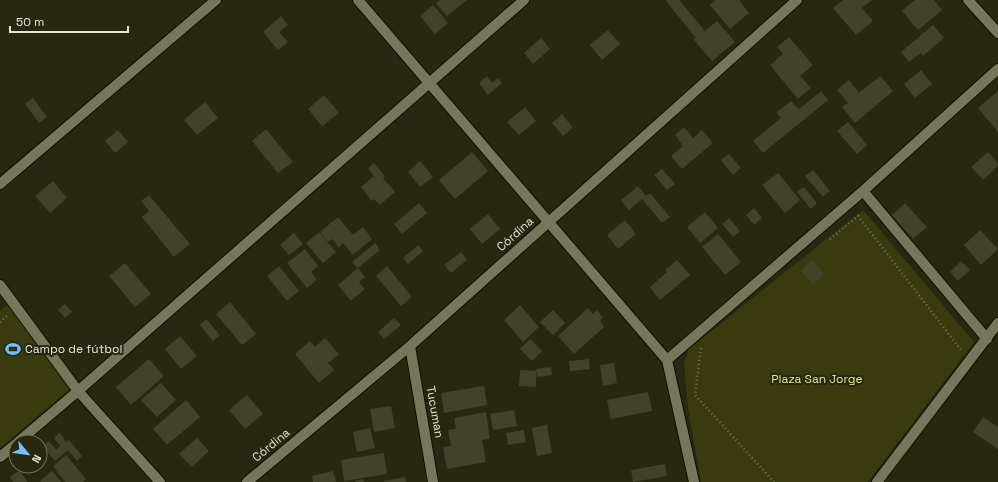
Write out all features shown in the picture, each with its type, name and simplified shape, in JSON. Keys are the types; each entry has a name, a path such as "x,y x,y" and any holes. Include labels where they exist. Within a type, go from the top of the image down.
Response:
{"street":[{"path":"0,184 216,0"},
{"path":"358,0 667,360 694,482"},
{"path":"28,434 524,0"},
{"name":"Córdina","path":"247,482 410,346 797,0"},
{"path":"968,0 998,33"},
{"path":"667,360 862,191 998,69"},
{"path":"862,191 987,339"},
{"path":"0,285 78,391 160,482"},
{"path":"878,482 998,323"},
{"name":"Tucuman","path":"410,346 433,482"},
{"path":"0,457 8,450"}],"path":[{"path":"828,241 858,216 962,349"},
{"path":"0,322 7,316 12,322"},
{"path":"702,345 695,396 774,482"}],"green space":[{"name":"Plaza San Jorge","path":"863,210 974,342 868,482 701,482 688,408 684,362 689,349"},
{"path":"7,305 71,388 17,434 8,434 8,441 0,448 0,311"}],"building":[{"path":"440,0 467,0 447,16 436,3"},
{"path":"679,0 705,31 717,21 735,42 712,61 694,40 696,38 666,1"},
{"path":"716,0 739,0 749,13 730,29 710,5"},
{"path":"843,0 872,0 862,8 873,21 856,35 833,8"},
{"path":"915,0 934,0 942,10 918,30 902,11"},
{"path":"433,5 448,23 435,34 420,16"},
{"path":"281,16 288,25 279,32 288,42 278,50 263,32"},
{"path":"933,25 944,38 923,56 921,53 909,62 901,52"},
{"path":"608,30 620,44 602,60 590,45"},
{"path":"789,37 813,65 800,76 811,88 798,99 770,65 783,54 777,47"},
{"path":"541,38 550,49 533,64 524,53"},
{"path":"921,70 932,84 915,98 904,84"},
{"path":"487,76 492,83 498,78 502,83 488,95 479,83"},
{"path":"880,76 893,91 855,123 842,107 848,103 837,90 849,80 859,93"},
{"path":"821,91 828,100 763,153 753,141 781,118 776,113 791,101 799,109"},
{"path":"998,91 998,132 978,108"},
{"path":"324,95 339,113 322,126 308,109"},
{"path":"33,98 47,117 39,123 25,104"},
{"path":"205,102 218,118 197,135 184,120"},
{"path":"525,107 536,121 519,135 507,122"},
{"path":"562,114 573,128 563,136 552,123"},
{"path":"848,122 867,145 857,154 837,131"},
{"path":"684,127 693,138 702,130 713,143 682,169 671,156 683,146 675,135"},
{"path":"266,129 293,162 278,173 252,141"},
{"path":"118,130 128,142 115,153 105,141"},
{"path":"472,152 488,171 455,199 439,180"},
{"path":"988,152 998,163 998,166 983,180 971,167"},
{"path":"729,154 741,168 733,175 721,160"},
{"path":"420,161 433,177 420,187 408,172"},
{"path":"374,163 385,176 383,178 395,192 380,205 374,199 372,201 361,187 374,176 368,168"},
{"path":"662,169 675,184 667,190 654,175"},
{"path":"813,170 830,191 823,197 805,176"},
{"path":"778,173 800,200 785,213 762,185"},
{"path":"53,181 67,198 50,213 35,196"},
{"path":"638,186 646,196 650,193 670,217 662,223 642,199 629,210 621,200"},
{"path":"804,187 817,203 811,209 797,192"},
{"path":"149,195 190,244 174,257 142,217 149,211 141,201"},
{"path":"419,203 427,213 402,234 394,224"},
{"path":"905,203 927,227 913,239 892,215"},
{"path":"754,208 762,218 754,225 746,215"},
{"path":"705,212 718,228 700,243 687,227"},
{"path":"488,214 500,229 482,244 470,229"},
{"path":"338,217 353,235 363,227 372,239 353,255 343,243 339,247 332,239 328,242 320,232"},
{"path":"729,218 740,231 733,237 722,224"},
{"path":"625,220 636,234 618,249 607,235"},
{"path":"980,230 998,249 981,265 964,245"},
{"path":"319,232 336,252 323,263 306,243"},
{"path":"294,233 303,244 289,255 280,245"},
{"path":"718,234 741,262 725,275 702,247"},
{"path":"375,243 380,250 358,268 352,262"},
{"path":"418,245 423,251 408,264 403,258"},
{"path":"305,249 318,266 311,272 317,280 307,288 287,263"},
{"path":"461,252 467,260 451,273 444,265"},
{"path":"812,259 824,274 813,285 801,271"},
{"path":"677,260 690,275 660,300 650,287 667,272 665,270"},
{"path":"961,261 970,270 958,281 950,272"},
{"path":"125,263 151,294 135,307 109,276"},
{"path":"279,266 299,291 287,301 267,276"},
{"path":"387,266 412,297 401,306 376,276"},
{"path":"358,268 365,277 359,282 365,289 351,301 338,285"},
{"path":"230,302 256,334 242,345 216,314"},
{"path":"65,304 72,312 65,318 58,310"},
{"path":"520,305 539,327 523,342 504,320"},
{"path":"588,308 593,314 597,310 603,318 600,321 604,327 574,354 558,336"},
{"path":"553,310 565,323 553,335 540,322"},
{"path":"394,318 401,325 384,339 378,332"},
{"path":"206,319 220,335 213,341 200,325"},
{"path":"180,336 197,356 181,369 165,349"},
{"path":"325,338 339,354 328,363 334,370 319,383 295,354 310,341 315,347"},
{"path":"530,339 542,351 532,361 520,349"},
{"path":"149,359 164,376 131,405 116,387"},
{"path":"589,359 590,369 570,371 569,361"},
{"path":"614,363 617,383 603,386 600,365"},
{"path":"551,367 552,375 537,377 536,369"},
{"path":"520,370 536,371 536,387 519,386"},
{"path":"161,383 176,400 157,417 141,400"},
{"path":"484,386 487,405 444,413 441,393"},
{"path":"648,392 652,411 611,419 607,400"},
{"path":"247,395 263,414 245,429 229,410"},
{"path":"186,400 200,417 167,445 153,429"},
{"path":"391,406 395,428 374,432 370,409"},
{"path":"514,410 517,426 493,430 490,414"},
{"path":"486,412 490,439 482,440 486,462 447,469 443,447 451,446 448,430 456,429 454,418"},
{"path":"983,417 998,427 998,449 973,432"},
{"path":"547,425 552,453 537,456 532,428"},
{"path":"370,428 375,448 357,452 353,432"},
{"path":"524,430 526,442 508,445 506,433"},
{"path":"60,433 66,442 69,440 82,456 77,461 68,450 55,461 48,452 49,441 56,450 60,446 54,438"},
{"path":"197,438 209,451 192,467 179,454"},
{"path":"384,453 387,474 344,481 341,460"},
{"path":"66,455 86,479 83,482 65,482 53,466"},
{"path":"665,464 667,476 633,482 631,470"},
{"path":"52,471 61,482 40,481"},
{"path":"333,471 336,482 313,482 312,476"},
{"path":"14,474 22,474 27,482 13,482 10,477"},
{"path":"405,477 406,482 384,482 384,481"},
{"path":"363,479 364,482 355,482 355,481"}],"place":[{"name":"Campo de fútbol","path":"13,349"}]}
